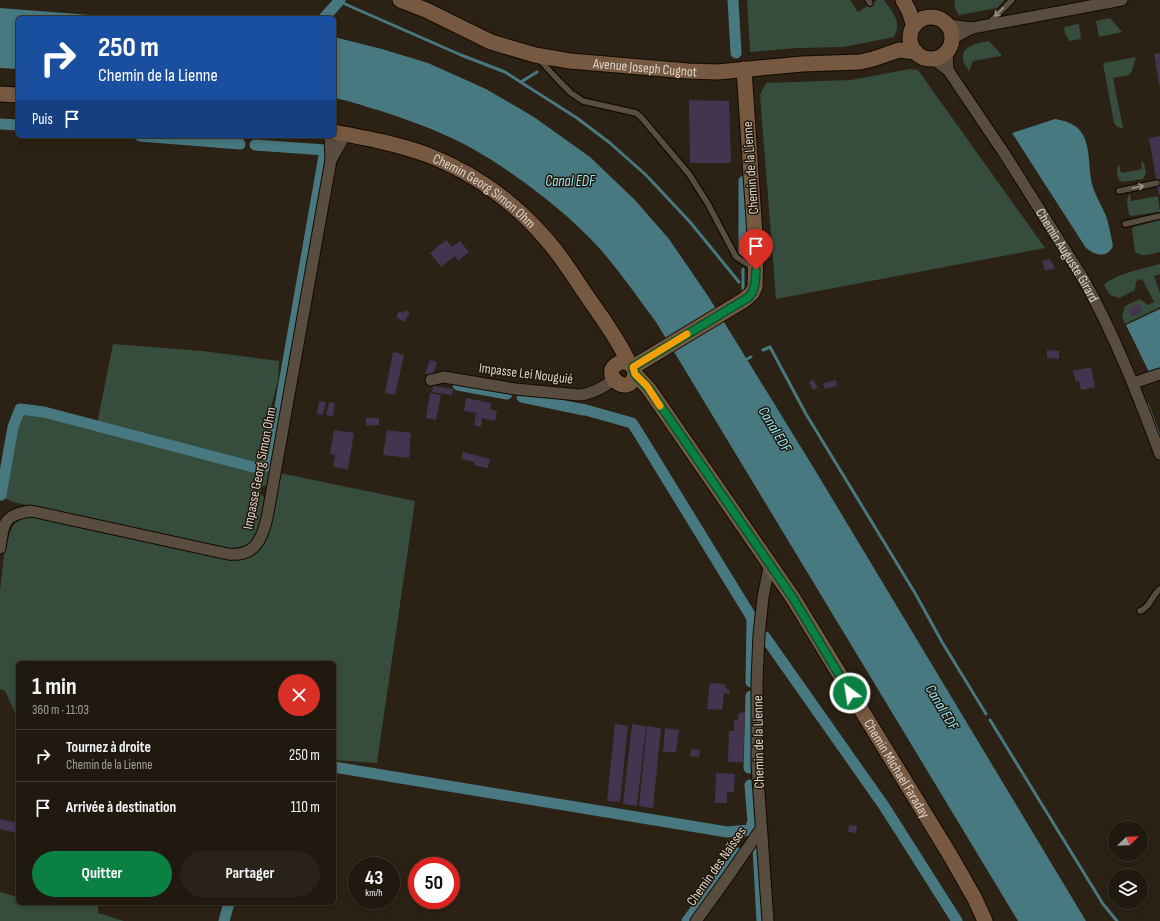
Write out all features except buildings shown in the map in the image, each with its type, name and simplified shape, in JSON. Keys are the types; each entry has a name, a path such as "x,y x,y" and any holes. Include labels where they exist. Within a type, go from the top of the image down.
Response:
{"street":[{"name":"Avenue Joseph Cugnot","path":"400,0 426,10 491,42 535,55 570,61 673,70 718,72 802,64 860,62 899,50 916,52"},
{"path":"905,3 927,17 938,18 948,25 972,28 1122,0"},
{"path":"905,3 912,31 911,42 916,52 921,56 944,50 972,28"},
{"path":"899,50 922,19 927,17"},
{"path":"944,50 952,34 948,25"},
{"name":"Chemin Auguste Girard","path":"944,50 948,70 1004,153 1081,275 1102,313 1133,383 1160,454"},
{"name":"Chemin de la Lienne","path":"625,373 647,358 744,300 754,290 756,250 744,70"},
{"path":"0,94 16,95"},
{"name":"Impasse Georg Simon Ohm","path":"0,548 2,529 6,521 20,512 31,511 228,554 243,553 256,546 262,537 268,518 331,160 340,133"},
{"name":"Chemin Georg Simon Ohm","path":"340,133 389,143 429,155 451,165 488,187 521,213 559,255 620,344 625,373"},
{"name":"Impasse Georg Simon Ohm","path":"330,138 331,160"},
{"name":"Impasse Lei Nouguié","path":"431,380 444,377 515,388 579,395 588,394 597,390 625,373"},
{"name":"Chemin Michael Faraday","path":"625,373 641,392 647,396 670,420 793,598 937,835 975,899 985,921"},
{"path":"1133,383 1160,374"},
{"name":"Chemin de la Lienne","path":"768,921 757,765 757,681 763,597 770,563"},
{"name":"Chemin des Naïsses","path":"696,921 728,878 761,829"}],"lane":[{"path":"986,25 1012,0"},
{"path":"535,55 571,93 583,101 636,114 642,117 689,174 708,204 737,259 756,270"},
{"path":"1119,191 1157,183"},
{"path":"1125,224 1160,216"},
{"path":"1140,611 1145,609 1160,589"}],"green space":[{"path":"747,0 850,0 858,12 877,0 884,0 895,17 897,26 894,37 844,47 797,48 750,52"},
{"path":"955,0 1005,0 997,8 959,15 954,7"},
{"path":"1110,18 1122,32 1099,37 1096,21"},
{"path":"1079,24 1081,39 1070,41 1065,34 1064,27"},
{"path":"989,41 1001,54 1001,56 973,61 969,71 963,60 963,54 965,51 976,44"},
{"path":"1136,57 1132,71 1129,75 1113,78 1123,128 1120,128 1114,123 1103,63"},
{"path":"910,69 918,70 1045,248 776,299 760,95 766,83 851,80"},
{"path":"1141,161 1144,163 1146,173 1143,179 1120,181 1117,173 1117,168 1119,165 1121,173 1142,169"},
{"path":"1130,193 1131,201 1158,196 1160,212 1130,216 1127,200"},
{"path":"1160,220 1160,252 1141,255 1135,252 1132,230 1133,227"},
{"path":"1160,264 1160,274 1154,276 1160,293 1160,307 1125,324 1122,317 1125,306 1140,299 1148,305 1154,302 1142,279 1136,281 1135,290 1119,298 1110,295 1104,285 1123,274"},
{"path":"113,344 203,351 279,361 278,381 271,407 279,420 269,487 262,486 260,493 267,500 261,529 250,546 230,552 13,502 4,498 21,412 96,429"},
{"path":"280,473 415,501 377,763 336,760 336,661 16,661 16,715 5,691 0,689 0,591 4,554 10,532 14,524 30,516 245,558 255,554 263,546 270,530"},
{"path":"0,892 16,896 16,905 98,905 98,913 124,921 0,921"}],"water":[{"path":"0,8 103,16 16,16 16,69 0,68"},
{"name":"Canal EDF","path":"336,38 382,49 428,63 486,89 534,117 590,157 635,200 669,239 708,296 818,475 1086,921 1018,921 656,322 601,250 573,221 541,195 507,170 473,149 452,138 418,124 336,98"},
{"path":"1055,119 1068,122 1078,128 1087,144 1093,187 1106,216 1113,246 1108,253 1097,254 1086,248 1012,133"},
{"path":"1160,309 1160,368 1149,372 1126,325"}],"waterway":[{"path":"326,16 340,0"},
{"path":"733,0 736,53"},
{"path":"345,4 461,55 505,72 577,118 610,143 646,175 690,222 739,282"},
{"path":"521,82 537,72"},
{"path":"0,124 16,125"},
{"path":"165,138 240,144"},
{"path":"1,495 13,427 20,409 44,412 253,467 267,466 271,458 325,150 255,145"},
{"path":"744,181 744,254"},
{"path":"743,269 743,289"},
{"path":"763,350 770,347 806,414 915,593 942,642 986,714"},
{"path":"743,361 751,357"},
{"path":"458,385 507,394"},
{"path":"522,397 584,410"},
{"path":"1147,404 1160,438"},
{"path":"582,409 632,423 641,437 752,618 751,682"},
{"path":"765,637 884,806 957,921"},
{"path":"749,768 751,696"},
{"path":"990,720 1103,904 1117,921"},
{"path":"336,767 727,832 750,830 753,821 750,785"},
{"path":"758,848 762,921"},
{"path":"687,921 738,853"},
{"path":"224,921 228,905"}],"slow traffic":[{"path":"660,406 647,386 635,374 633,367 687,334"}],"route":[{"path":"756,270 755,287 749,297 633,367 635,374 649,389 770,563 793,598 850,693"}]}
